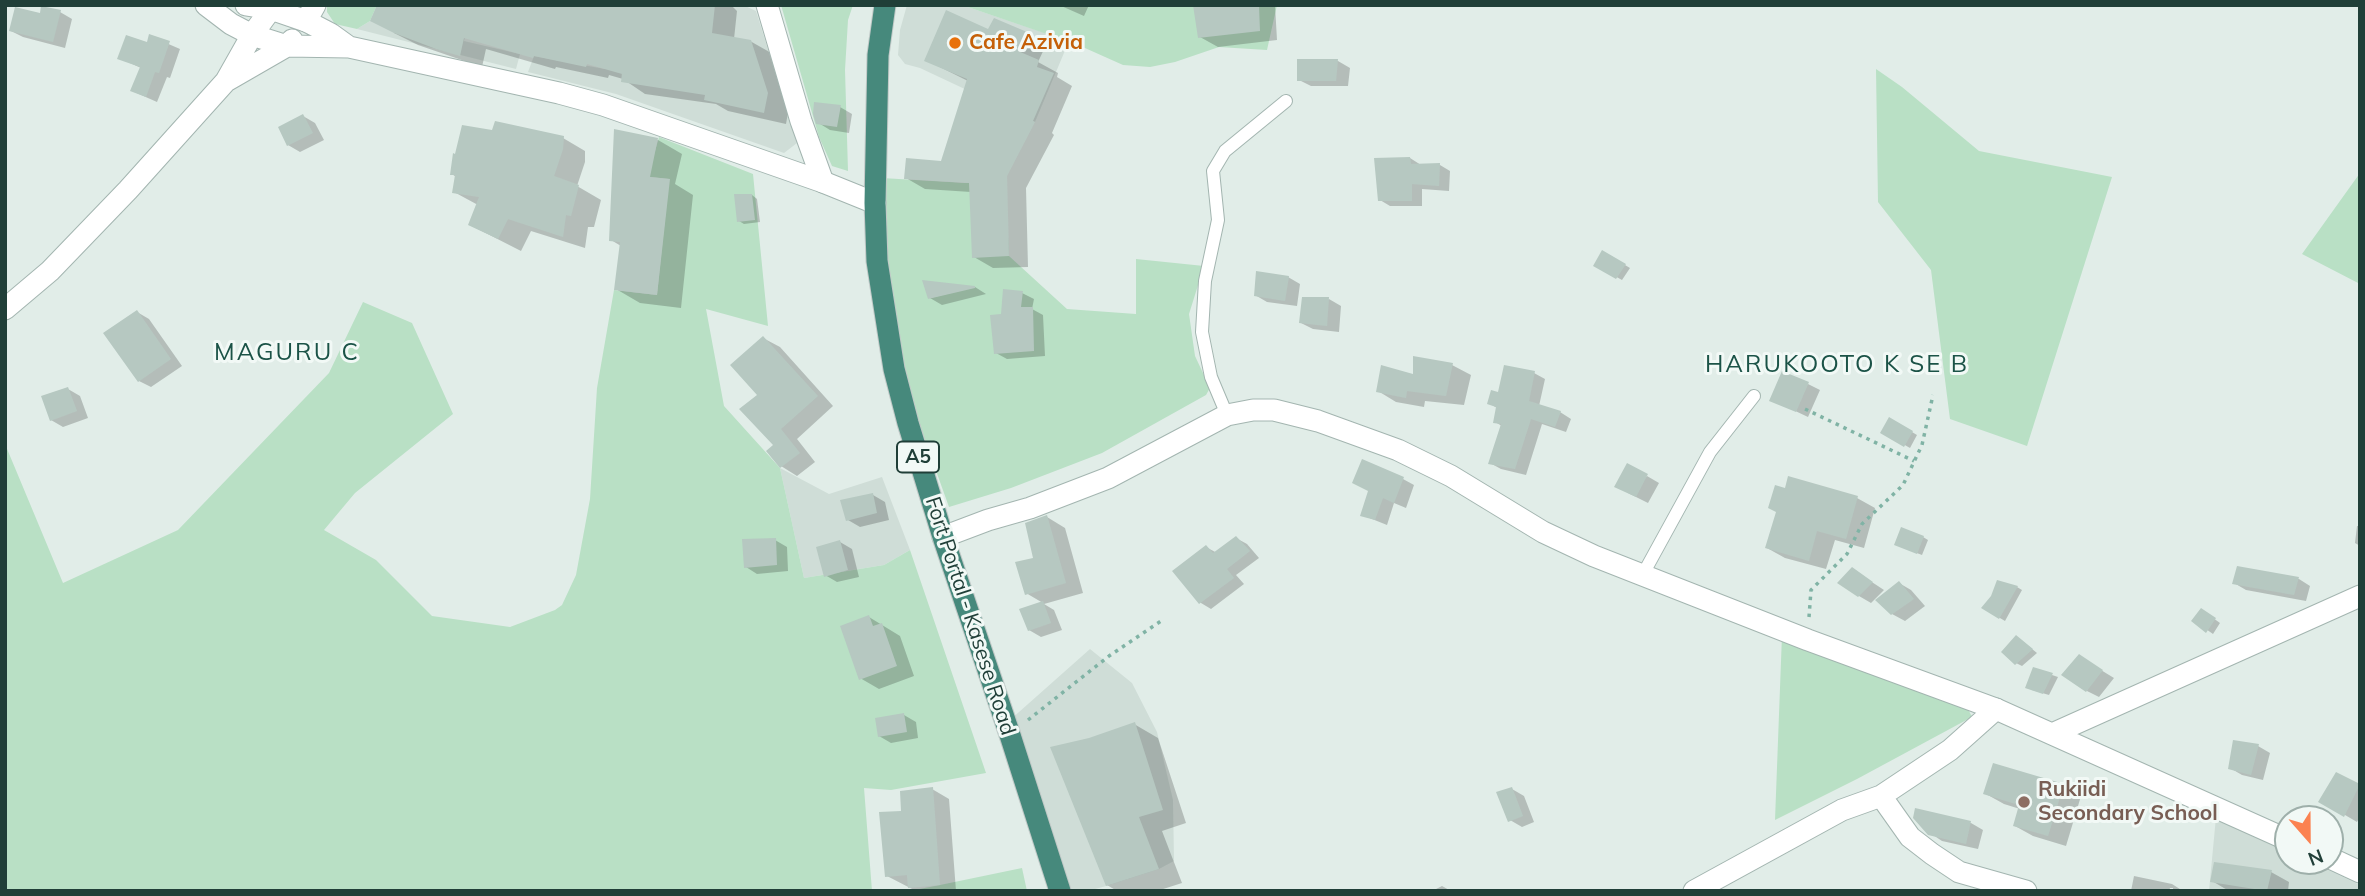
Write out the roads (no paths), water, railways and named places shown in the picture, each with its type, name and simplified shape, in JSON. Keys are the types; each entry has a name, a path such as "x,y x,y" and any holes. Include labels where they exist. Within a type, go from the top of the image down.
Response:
{"highway":[{"name":"Fort Portal - Kasese Road","path":"885,5 878,55 875,203 877,261 894,369 943,537 1060,891"}],"street":[{"path":"206,5 231,24 252,35 287,46 349,47 518,82 592,102 823,182 875,203"},
{"path":"246,5 311,13 349,47"},
{"path":"767,5 801,121 823,182"},
{"path":"5,309 68,253 226,81 252,35 275,7"},
{"path":"226,81 287,46 311,13"},
{"path":"943,537 1108,478 1227,415 1254,410 1274,410 1318,421 1398,450 1451,476 1543,532 1642,576 1996,709 2274,834"},
{"path":"2052,734 2360,596"},
{"path":"1694,891 1842,810 1881,796 1950,750 1996,709"},
{"path":"1881,796 1910,837 1959,872 2026,891"},
{"path":"2344,865 2360,872"}],"lane":[{"path":"1227,415 1211,377 1202,332 1205,281 1218,220 1213,171 1225,151 1286,102"},
{"path":"1642,576 1710,452 1754,396"}],"place":[{"name":"Cafe Azivia","path":"955,43"},
{"name":"Rukiidi Secondary School","path":"2024,802"}],"district":[{"name":"MAGURU C","path":"287,353"},
{"name":"HARUKOOTO K SE B","path":"1837,365"}]}
